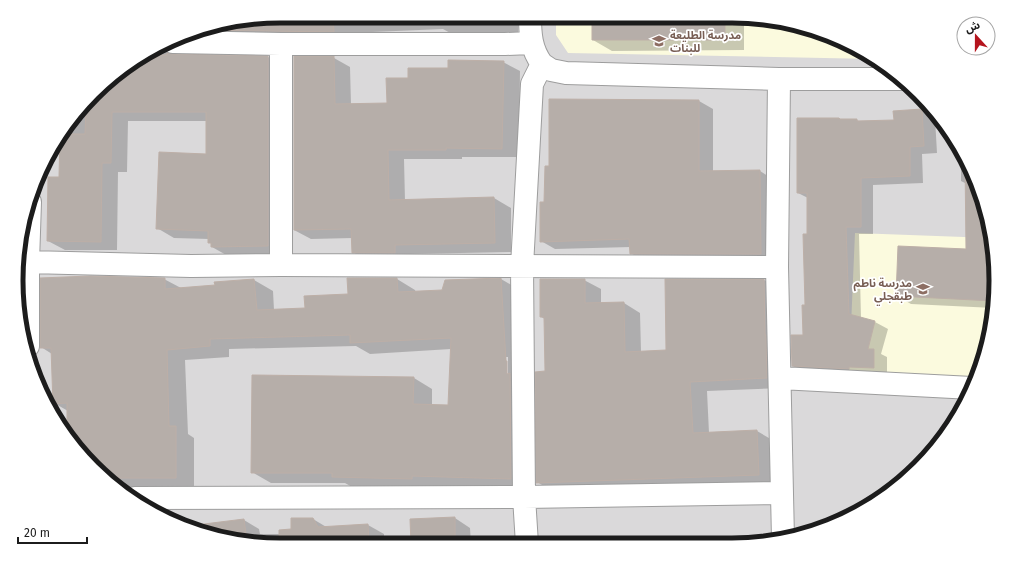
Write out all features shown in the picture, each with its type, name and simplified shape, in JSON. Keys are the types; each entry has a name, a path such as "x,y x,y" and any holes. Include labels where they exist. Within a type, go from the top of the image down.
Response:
{"street":[{"path":"530,23 531,43 535,55 542,64 551,70 566,73 779,79 892,79"},
{"path":"184,42 281,44 531,43"},
{"path":"281,44 281,265"},
{"path":"527,538 524,497 522,266 532,84 542,64"},
{"path":"779,79 777,267 783,533"},
{"path":"28,331 29,225"},
{"path":"28,262 191,266 777,267"},
{"path":"780,378 965,388"},
{"path":"142,498 524,497 781,494"}],"shaded area":[{"name":"مدرسة الطليعة للبنات","path":"556,23 732,23 765,25 814,37 863,59 568,53 556,35"},
{"path":"732,23 765,25 798,32 830,43 860,57 875,66 914,98 946,137 969,182 980,214 987,247 989,280 987,314 975,363 955,409 946,424 914,463 875,495 860,504 814,524 765,536 732,538 280,538 247,536 214,529 182,518 152,504 137,495 98,463 66,424 43,379 32,347 25,314 23,280 25,247 28,230 37,198 57,152 66,137 98,98 137,66 182,43 230,28 264,24"},
{"name":"مدرسة ناطم طبقجلي","path":"855,233 985,238 989,280 987,314 980,347 969,378 849,373"}],"building":[{"path":"280,23 333,23 334,32 221,30 247,25"},
{"path":"592,23 725,23 725,40 592,40"},
{"path":"167,53 268,56 268,246 211,247 211,243 208,243 208,231 156,229 159,152 206,154 206,112 112,112 111,163 102,163 101,242 47,241 48,177 59,177 60,148 66,137 68,134 85,134 86,112 98,98 124,76 152,57 156,55 167,55"},
{"path":"294,56 334,56 335,104 387,103 386,78 408,78 408,68 448,68 448,60 504,61 502,149 446,148 446,150 388,150 389,200 494,197 495,243 395,245 395,253 352,253 351,229 294,230"},
{"path":"549,99 699,100 699,171 760,170 761,254 630,254 629,239 540,242 540,202 544,202 545,166 549,166"},
{"path":"922,109 924,146 910,147 910,176 861,178 861,227 846,227 849,314 875,321 868,349 874,349 874,368 849,367 849,369 792,366 791,335 803,335 802,305 805,305 803,234 807,234 807,193 797,193 797,118 839,118 857,119 857,121 894,120 893,111"},
{"path":"965,174 975,198 984,230 987,247 989,280 988,301 896,296 898,246 966,249"},
{"path":"90,276 165,278 165,289 215,285 214,282 254,279 257,310 305,308 304,296 348,294 347,278 397,278 398,292 442,290 445,280 501,278 507,374 510,373 511,479 412,476 412,479 332,477 332,473 251,473 252,375 414,377 413,404 448,405 451,338 350,343 350,335 210,339 210,346 167,350 169,426 176,426 176,478 116,478 98,463 67,425 67,403 55,404 53,400 51,348 40,348 40,278"},
{"path":"540,279 585,279 585,303 624,302 625,352 666,350 665,279 764,279 767,378 690,382 693,433 757,430 759,475 536,483 535,372 545,371 544,317 540,317"},
{"path":"455,517 455,538 411,538 410,519"},
{"path":"291,518 313,518 318,527 368,524 369,538 279,538 279,530 291,529"},
{"path":"244,519 246,536 230,533 200,525"}],"place":[{"name":"مدرسة الطليعة للبنات","path":"659,41"},
{"name":"مدرسة ناطم طبقجلي","path":"923,289"}]}
